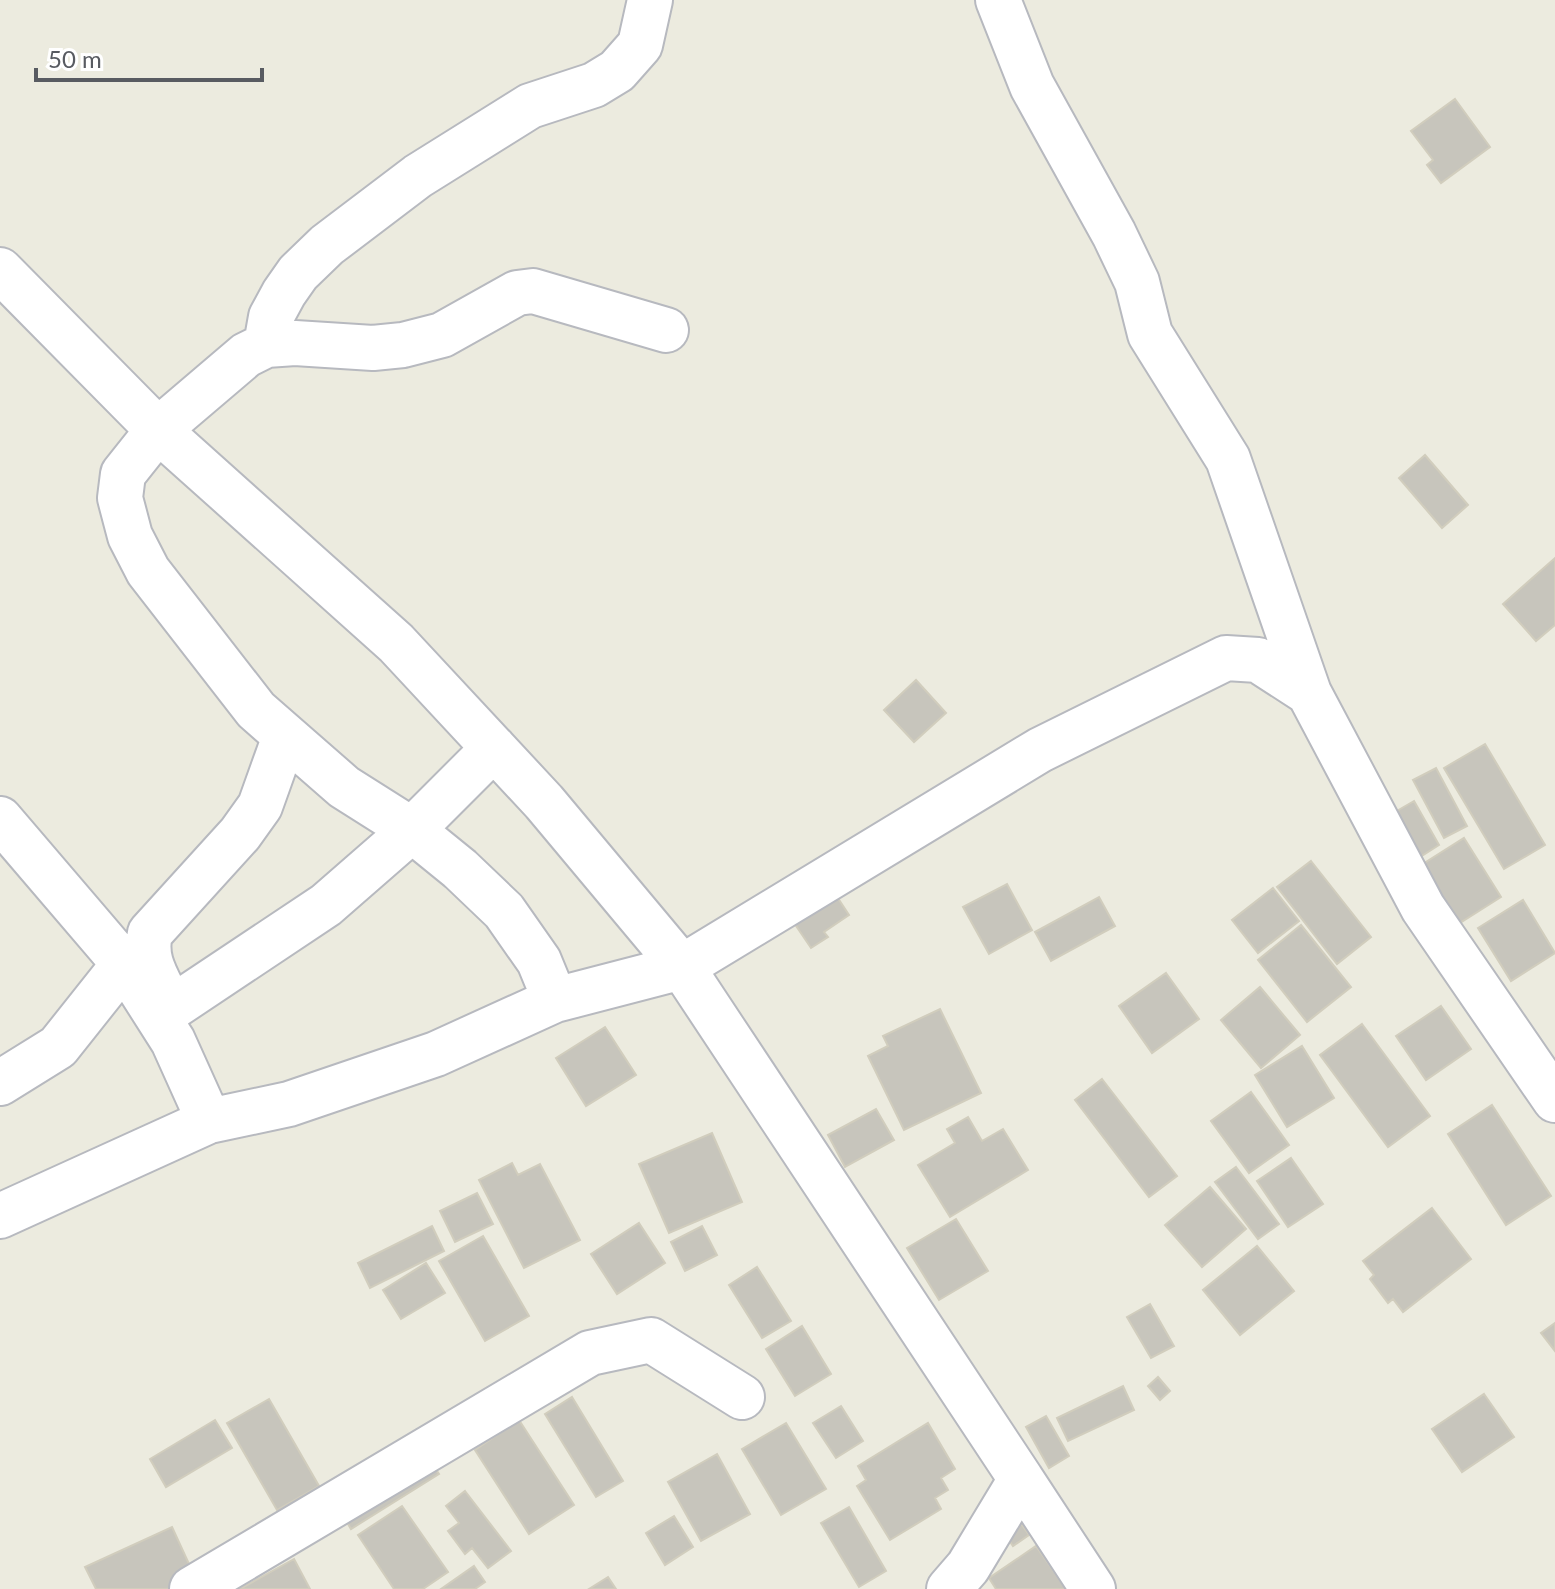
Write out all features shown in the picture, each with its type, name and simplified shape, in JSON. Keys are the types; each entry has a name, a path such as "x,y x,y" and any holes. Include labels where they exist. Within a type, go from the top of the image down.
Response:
{"street":[{"path":"266,345 271,317 284,293 298,273 327,245 418,176 530,106 594,85 617,71 640,45 650,0"},
{"path":"998,0 1032,86 1137,282 1150,334 1228,459 1309,693 1423,908 1555,1100"},
{"path":"0,270 158,430 396,643 544,802 682,967 1093,1589"},
{"path":"555,1000 539,961 504,911 460,869 412,830 344,787 256,710 148,571 130,536 120,498 123,474 158,430 246,355 266,345 295,343 373,348 403,345 442,335 517,293 533,291 666,330"},
{"path":"0,1216 209,1121 289,1104 436,1054 555,1000 682,967 1040,750 1226,658 1258,660 1309,693"},
{"path":"209,1121 173,1041 146,949 150,933 240,834 260,806 285,736"},
{"path":"165,1013 326,905 412,830 494,748"},
{"path":"0,819 165,1013"},
{"path":"0,1083 58,1047 124,964"},
{"path":"192,1589 590,1353 651,1340 742,1397"},
{"path":"949,1589 968,1567 1021,1479"}],"building":[{"path":"1455,99 1490,147 1441,183 1427,165 1433,160 1411,131"},
{"path":"1425,455 1468,505 1442,528 1399,478"},
{"path":"1555,558 1555,625 1536,641 1503,604"},
{"path":"916,680 946,713 914,742 884,710"},
{"path":"1485,744 1545,845 1504,869 1444,768"},
{"path":"1436,768 1467,826 1444,838 1413,780"},
{"path":"1414,801 1439,845 1420,857 1395,812"},
{"path":"1464,838 1501,897 1455,926 1418,867"},
{"path":"1311,861 1371,937 1337,964 1277,887"},
{"path":"1007,884 1032,930 989,954 963,907"},
{"path":"830,886 849,915 824,932 828,937 811,948 788,914"},
{"path":"1273,888 1299,921 1258,953 1232,920"},
{"path":"1099,897 1115,926 1051,961 1035,932"},
{"path":"1523,900 1555,953 1511,981 1478,928"},
{"path":"1301,925 1351,987 1307,1022 1258,960"},
{"path":"1166,973 1199,1019 1152,1053 1119,1006"},
{"path":"1260,987 1300,1035 1261,1068 1221,1020"},
{"path":"1441,1006 1471,1049 1426,1080 1396,1036"},
{"path":"940,1009 981,1093 904,1130 868,1056 888,1046 883,1036"},
{"path":"1362,1024 1430,1116 1388,1147 1320,1055"},
{"path":"605,1027 636,1075 586,1106 556,1058"},
{"path":"1302,1046 1334,1098 1287,1127 1255,1075"},
{"path":"1102,1079 1177,1176 1149,1197 1075,1100"},
{"path":"1251,1092 1289,1145 1249,1173 1211,1121"},
{"path":"1492,1105 1551,1196 1506,1225 1448,1134"},
{"path":"876,1109 894,1140 845,1167 828,1135"},
{"path":"968,1117 982,1141 1003,1129 1028,1170 950,1217 918,1165 955,1143 947,1129"},
{"path":"712,1133 742,1202 669,1233 639,1164"},
{"path":"1291,1158 1323,1204 1288,1227 1257,1181"},
{"path":"512,1163 518,1175 540,1164 580,1240 524,1268 479,1180"},
{"path":"1236,1167 1279,1224 1258,1239 1215,1182"},
{"path":"1210,1187 1246,1229 1202,1267 1165,1225"},
{"path":"477,1193 493,1224 455,1242 440,1211"},
{"path":"1432,1208 1471,1259 1403,1312 1393,1299 1388,1303 1370,1279 1374,1275 1363,1261"},
{"path":"956,1219 988,1271 939,1300 907,1248"},
{"path":"639,1223 665,1263 617,1294 591,1254"},
{"path":"432,1226 444,1251 370,1288 358,1263"},
{"path":"702,1226 717,1255 685,1271 671,1242"},
{"path":"483,1236 529,1316 485,1341 439,1261"},
{"path":"1257,1246 1294,1291 1240,1335 1203,1290"},
{"path":"426,1263 445,1293 401,1319 383,1290"},
{"path":"757,1267 791,1321 762,1338 729,1285"},
{"path":"1150,1304 1174,1346 1151,1358 1127,1317"},
{"path":"1555,1323 1555,1351 1541,1333"},
{"path":"802,1326 831,1374 795,1396 766,1349"},
{"path":"1158,1377 1170,1391 1160,1400 1148,1386"},
{"path":"1123,1386 1134,1410 1068,1441 1057,1418"},
{"path":"1484,1394 1514,1437 1462,1472 1432,1429"},
{"path":"572,1397 623,1481 596,1497 545,1414"},
{"path":"269,1399 319,1486 277,1510 227,1423"},
{"path":"841,1406 863,1441 836,1458 813,1423"},
{"path":"1046,1416 1069,1456 1049,1468 1026,1427"},
{"path":"215,1420 232,1448 166,1487 150,1459"},
{"path":"519,1420 574,1505 529,1534 475,1450"},
{"path":"786,1423 826,1489 781,1515 742,1449"},
{"path":"928,1423 955,1469 941,1478 948,1490 935,1498 941,1509 890,1540 857,1486 866,1480 858,1466"},
{"path":"717,1454 750,1514 701,1541 668,1482"},
{"path":"429,1459 439,1474 351,1529 342,1514"},
{"path":"465,1491 511,1551 488,1568 472,1548 465,1554 448,1531 459,1523 446,1506"},
{"path":"402,1506 448,1572 423,1589 394,1589 358,1535"},
{"path":"849,1507 886,1571 859,1587 821,1523"},
{"path":"674,1516 693,1547 665,1565 646,1533"},
{"path":"1020,1522 1029,1535 1013,1546 1004,1533"},
{"path":"172,1527 195,1577 169,1589 96,1589 85,1567"},
{"path":"1036,1546 1066,1589 996,1589 989,1578"},
{"path":"294,1559 310,1589 240,1589"},
{"path":"474,1566 485,1582 475,1589 441,1589"},
{"path":"608,1577 616,1589 589,1589"}]}
